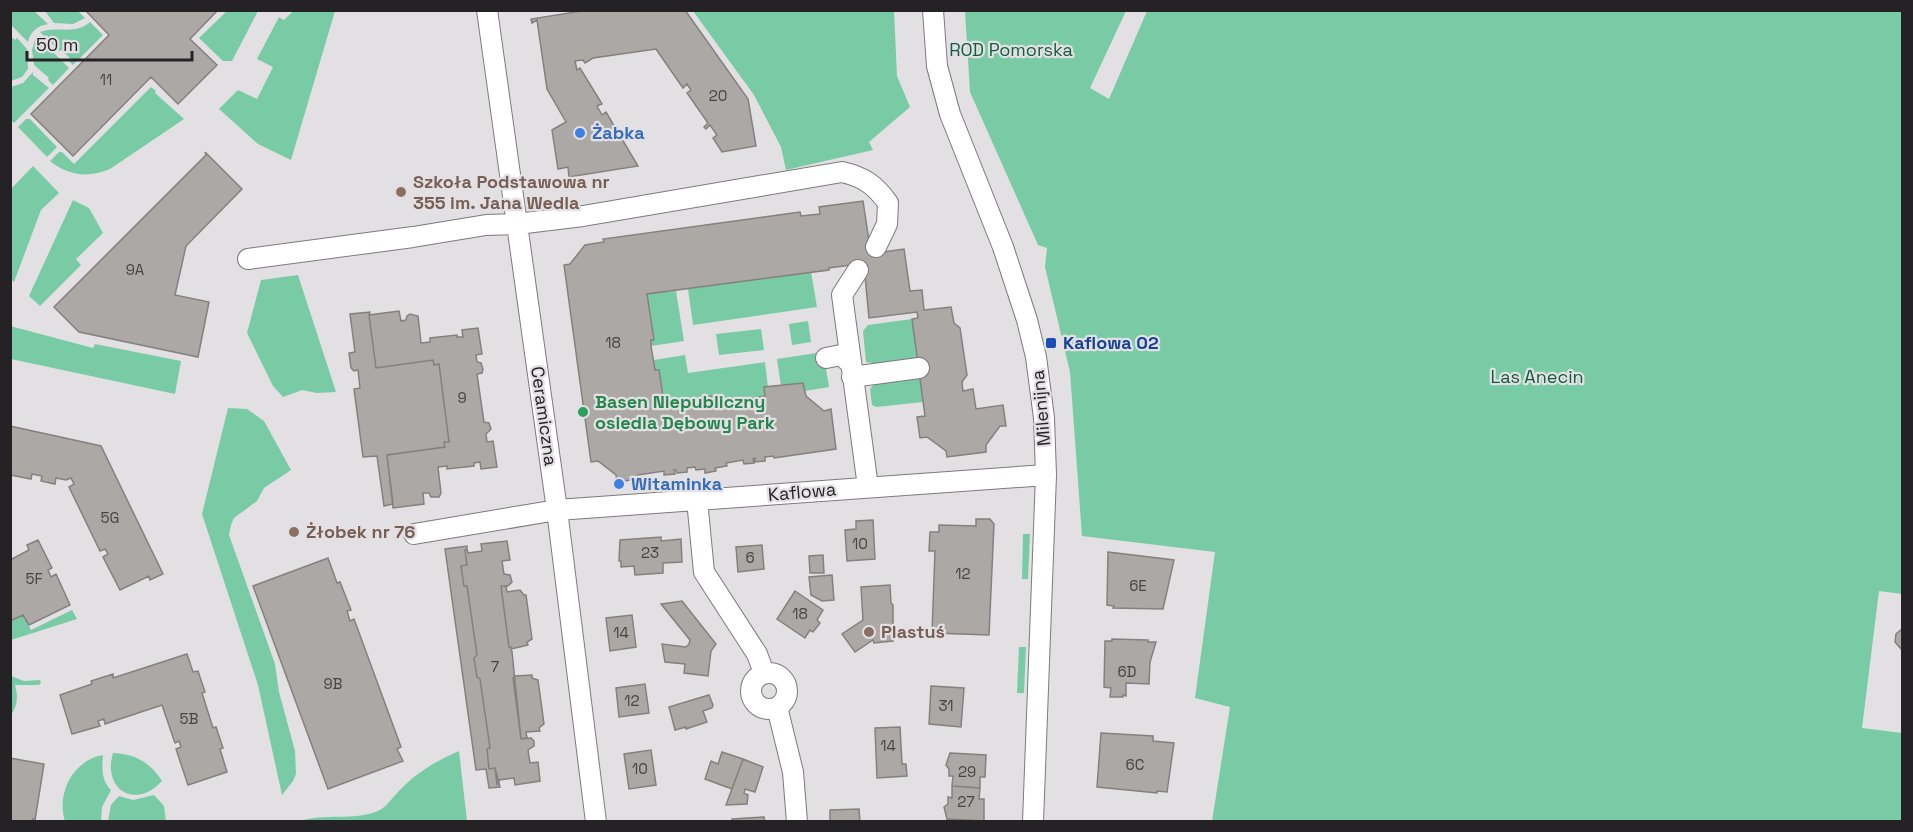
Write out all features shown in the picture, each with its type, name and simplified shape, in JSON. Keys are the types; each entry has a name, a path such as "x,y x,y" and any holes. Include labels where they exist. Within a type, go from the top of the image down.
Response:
{"street":[{"name":"Ceramiczna","path":"486,10 557,510 596,822"},
{"name":"Milenijna","path":"933,10 937,66 950,114 1003,246 1028,320 1036,357 1044,418 1046,475 1033,822"},
{"path":"248,259 486,225 517,224 583,216 842,172 869,181 888,202 887,224 876,247"},
{"path":"858,270 842,295 868,487"},
{"path":"826,358 841,355 851,370"},
{"path":"851,370 919,368"},
{"name":"Kaflowa","path":"414,534 557,510 1046,475"},
{"path":"697,500 704,572 757,654 764,673 753,681 750,693 753,700 763,708 777,707 793,772 797,822"}],"green space":[{"path":"10,11 34,11 48,24 35,30 28,42 11,25"},
{"path":"45,11 78,11 85,18 73,24 54,23"},
{"path":"227,11 258,11 232,61 223,61 199,38"},
{"path":"293,11 335,11 291,160 258,144 219,109 238,90 257,99 273,67 257,59 279,17 284,20"},
{"path":"693,11 894,11 897,76 910,107 869,142 873,150 786,170 781,147 754,95"},
{"name":"Las Anecin","path":"965,11 1126,11 1090,88 1109,99 1147,11 1902,11 1902,594 1879,591 1862,728 1902,733 1902,821 1212,821 1230,707 1195,698 1215,552 1082,536 1070,372 1045,267 1047,248 1038,245 970,92"},
{"path":"90,22 103,35 73,65 68,60 70,58 61,50 59,51 40,32 78,28"},
{"path":"10,36 15,40 17,38 27,49 28,69 22,77 11,81"},
{"path":"36,36 69,68 53,85 48,80 49,78 34,65 32,50"},
{"path":"33,72 33,75 49,88 14,123 11,120 11,87 23,83"},
{"path":"151,87 184,119 110,169 102,172 79,174 64,170 50,161 62,152 74,164"},
{"path":"26,119 30,119 57,147 47,157 18,127"},
{"path":"33,166 59,193 41,210 14,282 10,278 11,189"},
{"path":"73,200 89,208 103,233 76,259 81,265 40,306 29,296"},
{"path":"811,272 817,307 693,325 688,289"},
{"path":"298,275 336,392 317,393 302,390 283,397 273,386 247,333 261,280"},
{"path":"676,291 684,341 651,346 651,340 654,339 647,294"},
{"path":"912,319 917,358 877,364 866,362 863,331 868,325"},
{"path":"808,321 811,342 792,345 789,324"},
{"path":"10,326 93,348 95,344 181,361 175,394 11,359"},
{"path":"761,329 764,350 719,355 716,334"},
{"path":"823,352 829,387 805,391 803,383 781,386 777,359"},
{"path":"685,355 688,373 765,362 768,387 764,388 765,396 712,404 711,396 664,403 659,370 655,370 654,360"},
{"path":"920,375 923,402 876,407 872,405 870,389 874,384"},
{"path":"228,408 247,409 264,421 291,470 264,488 257,501 234,518 229,535 275,664 279,692 295,751 296,774 282,795 258,685 202,514"},
{"path":"1023,534 1030,534 1028,579 1022,579"},
{"path":"72,610 77,619 11,640 11,621 23,615 31,630"},
{"path":"1019,647 1026,647 1024,693 1017,693"},
{"path":"11,676 24,681 40,680 41,683 39,685 15,685 17,700 11,715"},
{"path":"459,751 467,821 300,821 319,817 359,816 378,811 421,772"},
{"path":"113,753 141,760 162,781 152,790 142,794 132,795 124,792 112,777"},
{"path":"103,755 104,778 111,790 102,807 101,821 65,821 63,800 69,780 83,764"},
{"path":"154,795 164,806 166,821 108,821 111,805 119,796 133,800"}],"building":[{"path":"85,10 218,10 190,39 217,65 178,104 151,77 73,156 31,114 109,35"},
{"path":"588,10 685,10 748,99 756,146 722,152 713,138 717,135 710,125 706,129 704,127 708,123 687,93 691,90 687,84 683,88 656,49 593,58 585,63 583,60 575,61 577,70 580,68 602,104 597,106 602,115 606,112 638,166 569,177 568,167 558,169 552,130 566,122 547,89 537,20 532,23 531,19"},
{"path":"205,152 242,189 186,246 175,295 209,302 198,357 79,332 54,307 206,155"},
{"path":"863,201 869,241 883,252 904,249 910,291 922,290 924,310 951,307 954,323 960,328 967,375 962,382 963,391 973,389 976,409 1003,405 1006,426 1000,426 986,445 986,452 947,457 946,451 927,437 920,438 917,417 925,416 912,319 918,318 917,312 869,318 865,276 851,265 829,268 829,270 647,294 654,340 651,340 651,346 655,370 659,370 664,403 711,396 712,404 765,396 764,387 803,383 806,396 824,411 831,409 836,449 774,458 773,456 765,457 765,461 755,462 755,458 754,463 744,464 743,460 726,463 727,466 705,473 705,469 696,470 695,467 687,468 687,472 677,473 674,470 675,474 664,475 664,471 638,475 638,479 617,482 616,475 598,461 591,462 564,265 570,264 585,245 604,242 603,239 800,212 801,216 820,214 819,207"},
{"path":"399,311 401,321 406,320 410,314 418,316 421,343 430,342 430,338 457,335 457,337 463,337 462,330 478,328 482,354 476,355 477,362 481,363 483,369 482,373 477,374 484,422 489,423 491,429 486,434 487,442 493,441 497,467 481,469 480,462 474,463 474,466 447,469 447,466 438,467 441,493 439,497 431,497 429,493 423,493 424,504 393,508 387,455 445,447 444,442 449,442 439,364 434,365 433,360 376,368 369,315"},
{"path":"370,312 376,368 433,360 434,365 439,364 449,442 444,442 445,447 387,455 393,504 384,506 377,456 363,457 354,389 360,388 358,370 354,371 351,368 349,353 355,352 350,314"},
{"path":"10,426 101,446 163,574 150,580 149,576 120,590 103,557 108,554 105,549 100,551 69,487 74,484 71,478 66,480 56,478 55,484 41,481 42,476 32,474 31,479 10,475"},
{"path":"976,519 990,519 994,524 989,635 932,633 935,551 929,551 930,532 939,532 939,525 976,526"},
{"path":"873,520 875,559 847,561 845,530 856,529 856,521"},
{"path":"661,537 661,541 681,539 682,562 663,563 663,573 635,575 634,566 621,567 620,540"},
{"path":"38,540 52,568 48,570 51,577 56,574 70,605 29,625 23,615 10,621 10,560 29,550 27,545"},
{"path":"507,541 510,560 502,561 504,574 510,575 512,582 508,586 501,586 509,647 512,652 521,739 531,738 534,741 534,746 528,750 530,763 538,762 540,781 515,785 514,778 499,780 497,784 495,768 489,769 487,749 490,748 480,679 477,677 474,658 477,655 467,586 464,586 461,566 467,565 465,550 467,549 468,553 482,551 481,544"},
{"path":"762,545 764,569 738,572 736,547"},
{"path":"467,546 465,550 467,565 461,566 464,586 467,586 477,655 474,658 477,677 480,679 490,748 487,749 489,769 495,768 500,787 489,788 486,769 476,770 445,549"},
{"path":"1108,552 1174,560 1163,609 1113,608 1114,606 1107,605"},
{"path":"823,555 824,573 810,573 809,556"},
{"path":"328,558 337,583 340,582 351,610 347,611 350,621 354,619 401,747 397,749 403,761 328,789 253,586"},
{"path":"832,575 834,600 822,601 811,595 809,577"},
{"path":"890,585 893,605 893,641 874,643 873,640 855,652 842,634 863,620 861,587"},
{"path":"501,586 506,586 507,592 520,590 526,595 532,639 527,642 528,645 511,649 509,647"},
{"path":"795,591 823,610 817,620 820,623 813,632 810,630 805,638 777,619"},
{"path":"682,601 716,644 711,651 708,676 684,673 685,664 665,662 662,644 686,647 690,640 661,604"},
{"path":"632,615 636,647 610,651 606,618"},
{"path":"1902,629 1902,650 1895,642 1896,634"},
{"path":"1112,639 1156,642 1150,662 1149,684 1126,683 1126,696 1123,695 1123,697 1110,697 1111,688 1104,687 1105,641 1112,641"},
{"path":"187,654 193,672 198,671 213,728 216,727 223,748 220,749 227,772 188,785 176,749 181,747 179,741 175,743 162,705 105,724 104,719 98,721 100,726 72,734 60,695 92,684 91,681 113,674 113,678"},
{"path":"532,675 532,678 538,680 544,724 539,728 540,731 526,732 527,738 521,739 513,678"},
{"path":"645,684 649,713 619,717 616,688"},
{"path":"931,686 964,688 961,727 929,724"},
{"path":"709,695 712,708 703,711 707,722 675,730 669,707"},
{"path":"900,727 902,764 906,764 907,776 877,778 875,728"},
{"path":"1101,733 1153,736 1153,741 1174,743 1167,792 1097,787"},
{"path":"651,750 656,785 629,789 624,754"},
{"path":"722,752 743,759 732,789 705,779 711,761 718,764"},
{"path":"950,753 986,755 985,777 980,777 980,788 952,786 953,776 949,776 949,769 946,765"},
{"path":"10,758 44,764 33,822 10,822"},
{"path":"743,759 763,767 755,792 745,789 744,793 748,795 747,804 726,805"},
{"path":"952,786 980,788 979,799 984,799 984,821 947,819 944,807 948,804 948,797 952,798"},
{"path":"859,809 860,822 830,822 830,810"},
{"path":"764,817 765,822 732,822 732,819"},
{"path":"947,819 984,821 984,822 947,822"}],"place":[{"name":"Żabka","path":"580,133"},
{"name":"Szkoła Podstawowa nr 355 im. Jana Wedla","path":"401,192"},
{"name":"Kaflowa 02","path":"1051,343"},
{"name":"Basen Niepubliczny osiedla Dębowy Park","path":"583,412"},
{"name":"Witaminka","path":"619,484"},
{"name":"Żłobek nr 76","path":"294,532"},
{"name":"Plastuś","path":"869,632"}],"park label":[{"name":"ROD Pomorska","path":"1011,50"}]}
